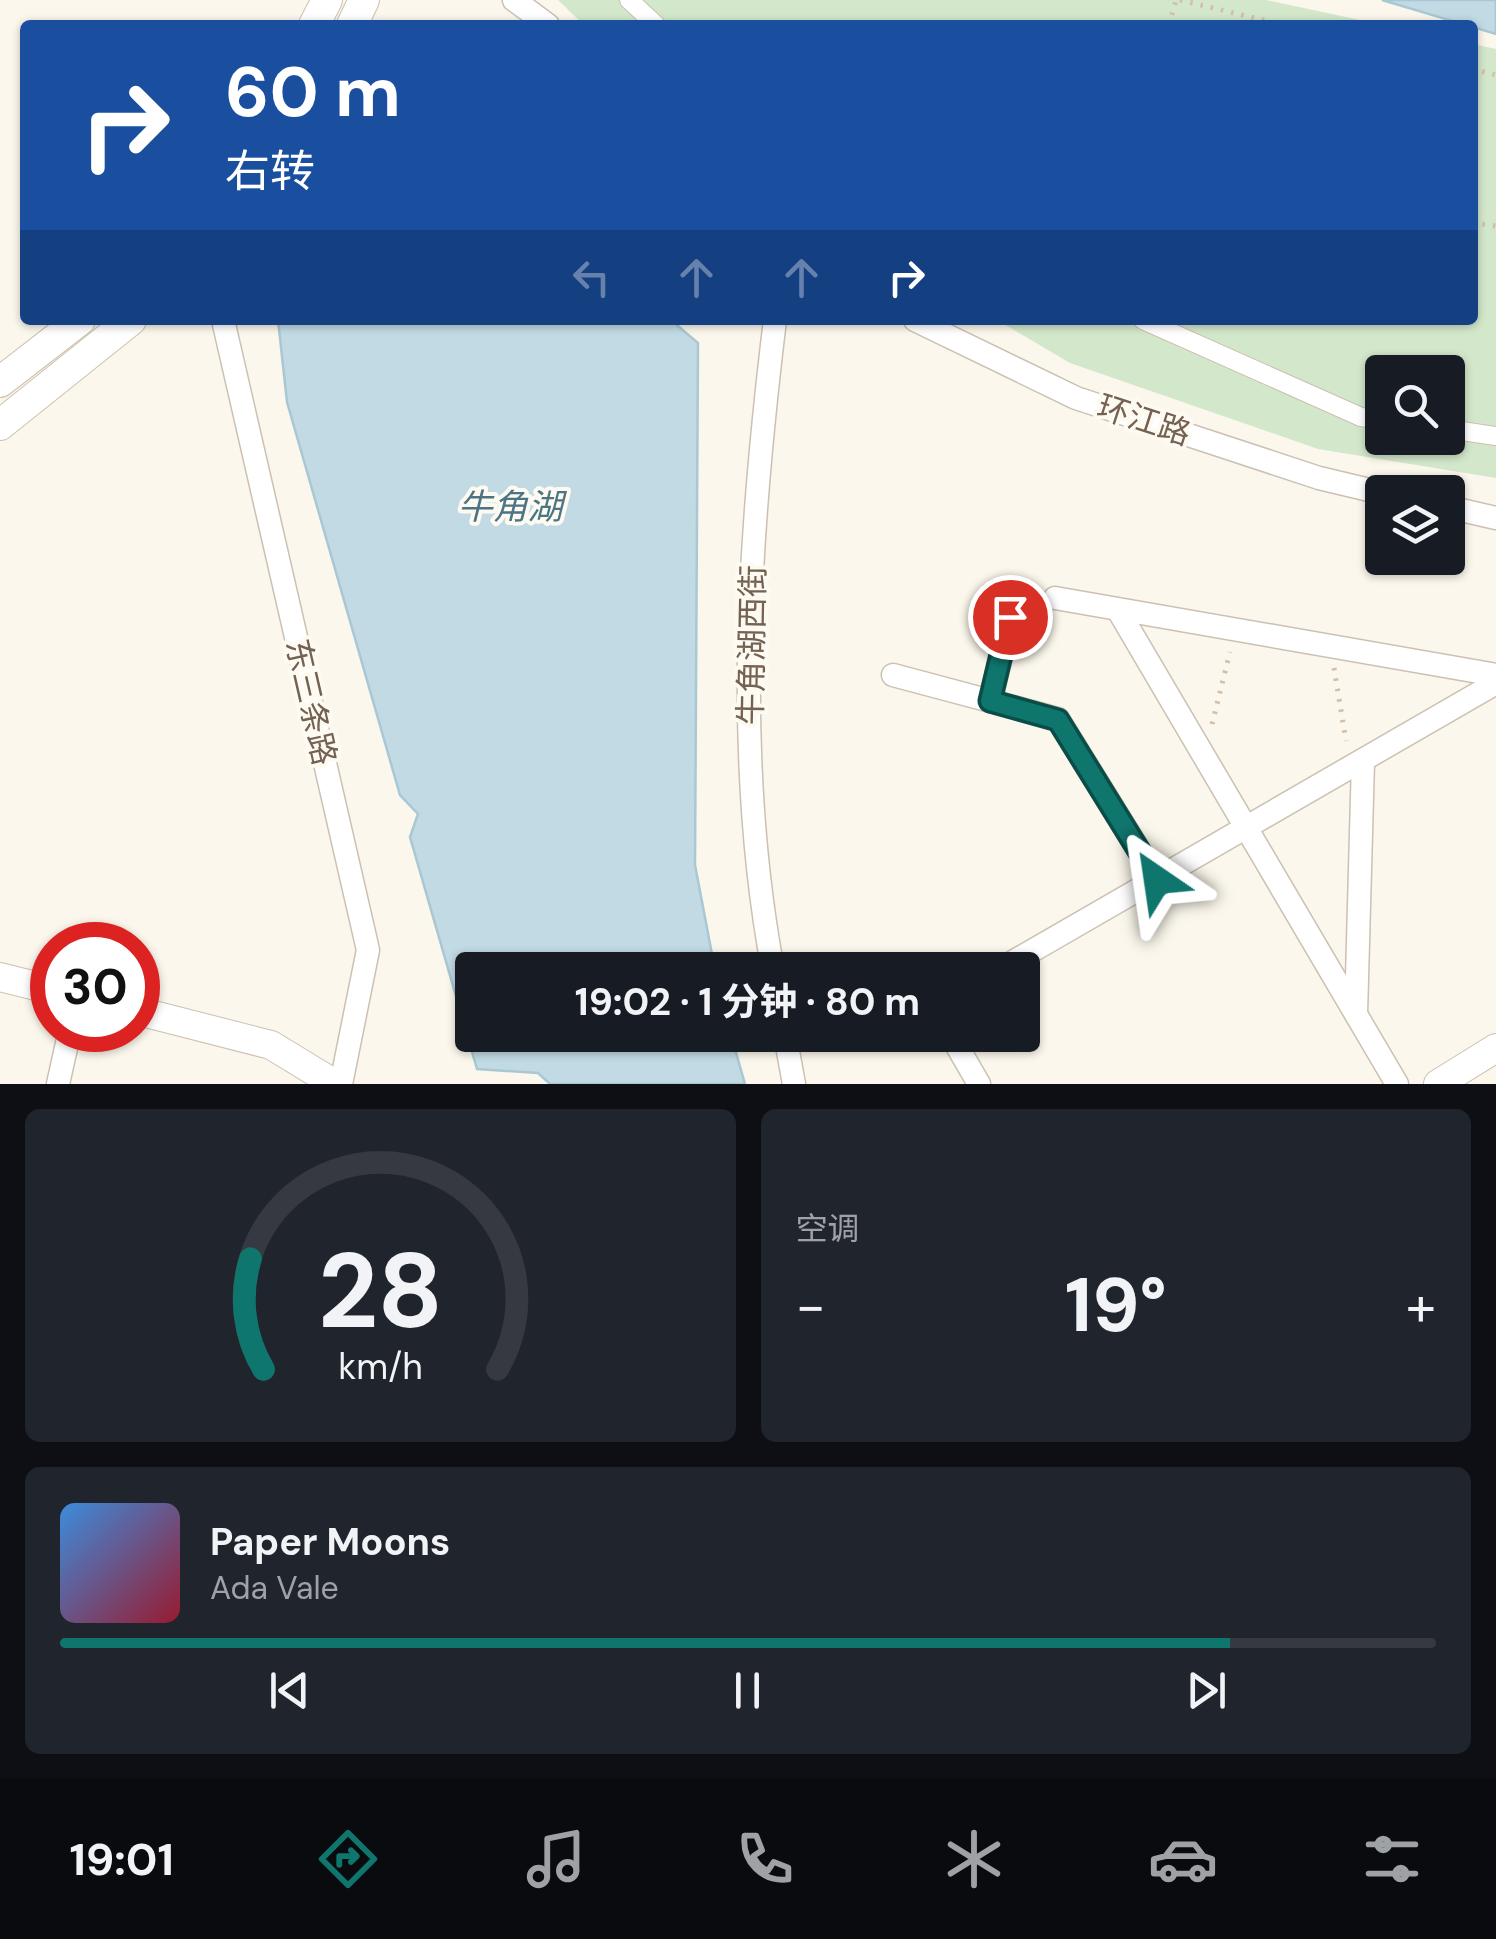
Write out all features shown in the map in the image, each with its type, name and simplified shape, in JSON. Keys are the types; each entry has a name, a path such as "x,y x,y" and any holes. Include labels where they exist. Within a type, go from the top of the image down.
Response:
{"main road":[{"path":"0,382 74,325"},
{"path":"0,424 125,325"}],"street":[{"path":"514,0 541,20"},
{"path":"629,0 651,20"},
{"name":"东三条路","path":"224,325 368,950 338,1084"},
{"name":"牛角湖西街","path":"771,952 751,768 754,488 775,325"},
{"name":"环江路","path":"925,325 1076,398 1318,478 1365,489"},
{"path":"1153,325 1365,418"},
{"path":"1465,432 1496,436"},
{"path":"1465,512 1496,518"},
{"path":"1055,598 1496,675"},
{"path":"1118,610 1397,1084"},
{"path":"990,701 1010,617"},
{"path":"893,675 1058,720 1157,880"},
{"path":"1031,952 1496,683"},
{"path":"1356,1014 1357,764"},
{"path":"0,977 30,984"},
{"path":"160,1017 272,1045 338,1084"},
{"path":"1438,1084 1496,1048"},
{"path":"58,1084 65,1052"},
{"path":"788,1052 794,1084"},
{"path":"960,1052 979,1084"}],"path":[{"path":"1178,0 1263,20"},
{"path":"1204,756 1236,630"},
{"path":"1330,647 1357,764"}],"green space":[{"path":"558,0 1266,0 1360,20 579,20"},
{"path":"1478,45 1496,49 1496,478 1318,449 1070,363 1005,325 1478,325"}],"water":[{"path":"1382,0 1496,0 1496,34 1478,29 1478,20 1449,20"},
{"name":"牛角湖","path":"279,325 677,325 698,343 695,865 712,952 455,952 455,993 410,837 418,814 400,795 287,402"},
{"name":"牛角湖","path":"472,1052 736,1052 745,1084 550,1084 538,1073 477,1069"}],"route":[{"path":"1010,617 990,701 1058,720 1157,880"}]}
